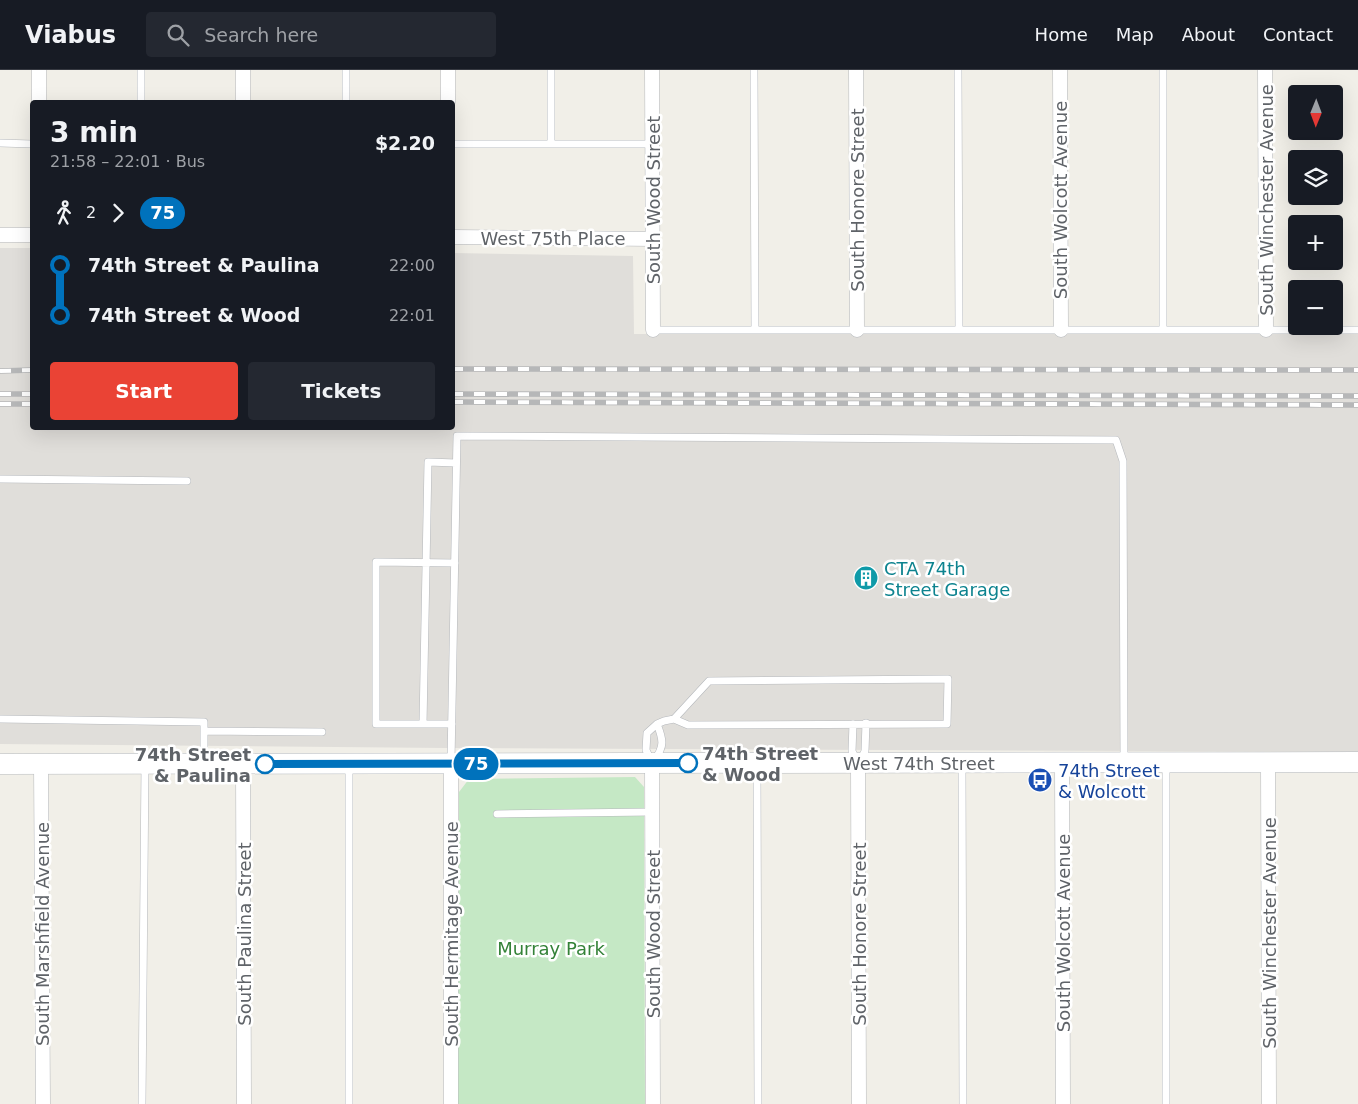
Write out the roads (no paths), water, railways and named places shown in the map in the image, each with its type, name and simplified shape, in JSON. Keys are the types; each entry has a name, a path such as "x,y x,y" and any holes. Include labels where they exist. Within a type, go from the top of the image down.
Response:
{"street":[{"path":"39,70 39,100"},
{"path":"242,70 242,100"},
{"path":"448,70 448,100"},
{"name":"South Wood Street","path":"652,70 653,330"},
{"name":"South Honore Street","path":"856,70 858,330"},
{"name":"South Wolcott Avenue","path":"1060,70 1061,330"},
{"name":"South Winchester Avenue","path":"1265,70 1266,330"},
{"path":"0,235 30,235"},
{"name":"West 75th Place","path":"455,237 653,239"},
{"name":"South Winchester Avenue","path":"1268,762 1269,1104"},
{"name":"West 74th Street","path":"0,764 1358,762"},
{"name":"South Wood Street","path":"652,763 653,1104"},
{"name":"South Honore Street","path":"858,763 860,1104"},
{"name":"South Wolcott Avenue","path":"1062,763 1063,1104"},
{"name":"South Marshfield Avenue","path":"41,764 43,1104"},
{"name":"South Paulina Street","path":"243,764 244,1104"},
{"name":"South Hermitage Avenue","path":"451,764 451,1104"}],"lane":[{"path":"141,70 141,100"},
{"path":"346,70 346,100"},
{"path":"551,70 551,144"},
{"path":"754,70 755,330"},
{"path":"958,70 959,330"},
{"path":"1163,70 1163,330"},
{"path":"0,143 30,144"},
{"path":"455,144 652,144"},
{"path":"653,330 1358,330"},
{"path":"451,764 457,436 1116,440 1124,461 1124,763"},
{"path":"424,724 428,462 456,462"},
{"path":"0,480 187,481"},
{"path":"452,724 376,724 376,562 455,563"},
{"path":"656,724 662,735 662,751 652,763 646,750 648,733 656,724 674,719 688,725 947,724 948,678 709,681 674,719"},
{"path":"0,719 204,722 204,764"},
{"path":"853,724 852,751 858,763 866,751 866,723"},
{"path":"204,731 322,732"},
{"path":"757,763 758,1104"},
{"path":"962,763 963,1104"},
{"path":"1166,763 1166,1104"},
{"path":"142,1104 145,764"},
{"path":"349,764 349,1104"},
{"path":"497,814 652,812"}],"railway":[{"path":"455,369 1358,370"},
{"path":"0,371 30,370"},
{"path":"0,394 30,394"},
{"path":"455,394 1358,396"},
{"path":"455,402 1358,405"},
{"path":"0,404 30,404"}],"place":[{"name":"CTA 74th Street Garage","path":"866,578"},
{"name":"74th Street & Wood","path":"688,763"},
{"name":"74th Street & Paulina","path":"265,764"},
{"name":"74th Street & Wolcott","path":"1040,780"}],"park label":[{"name":"Murray Park","path":"551,948"}]}
